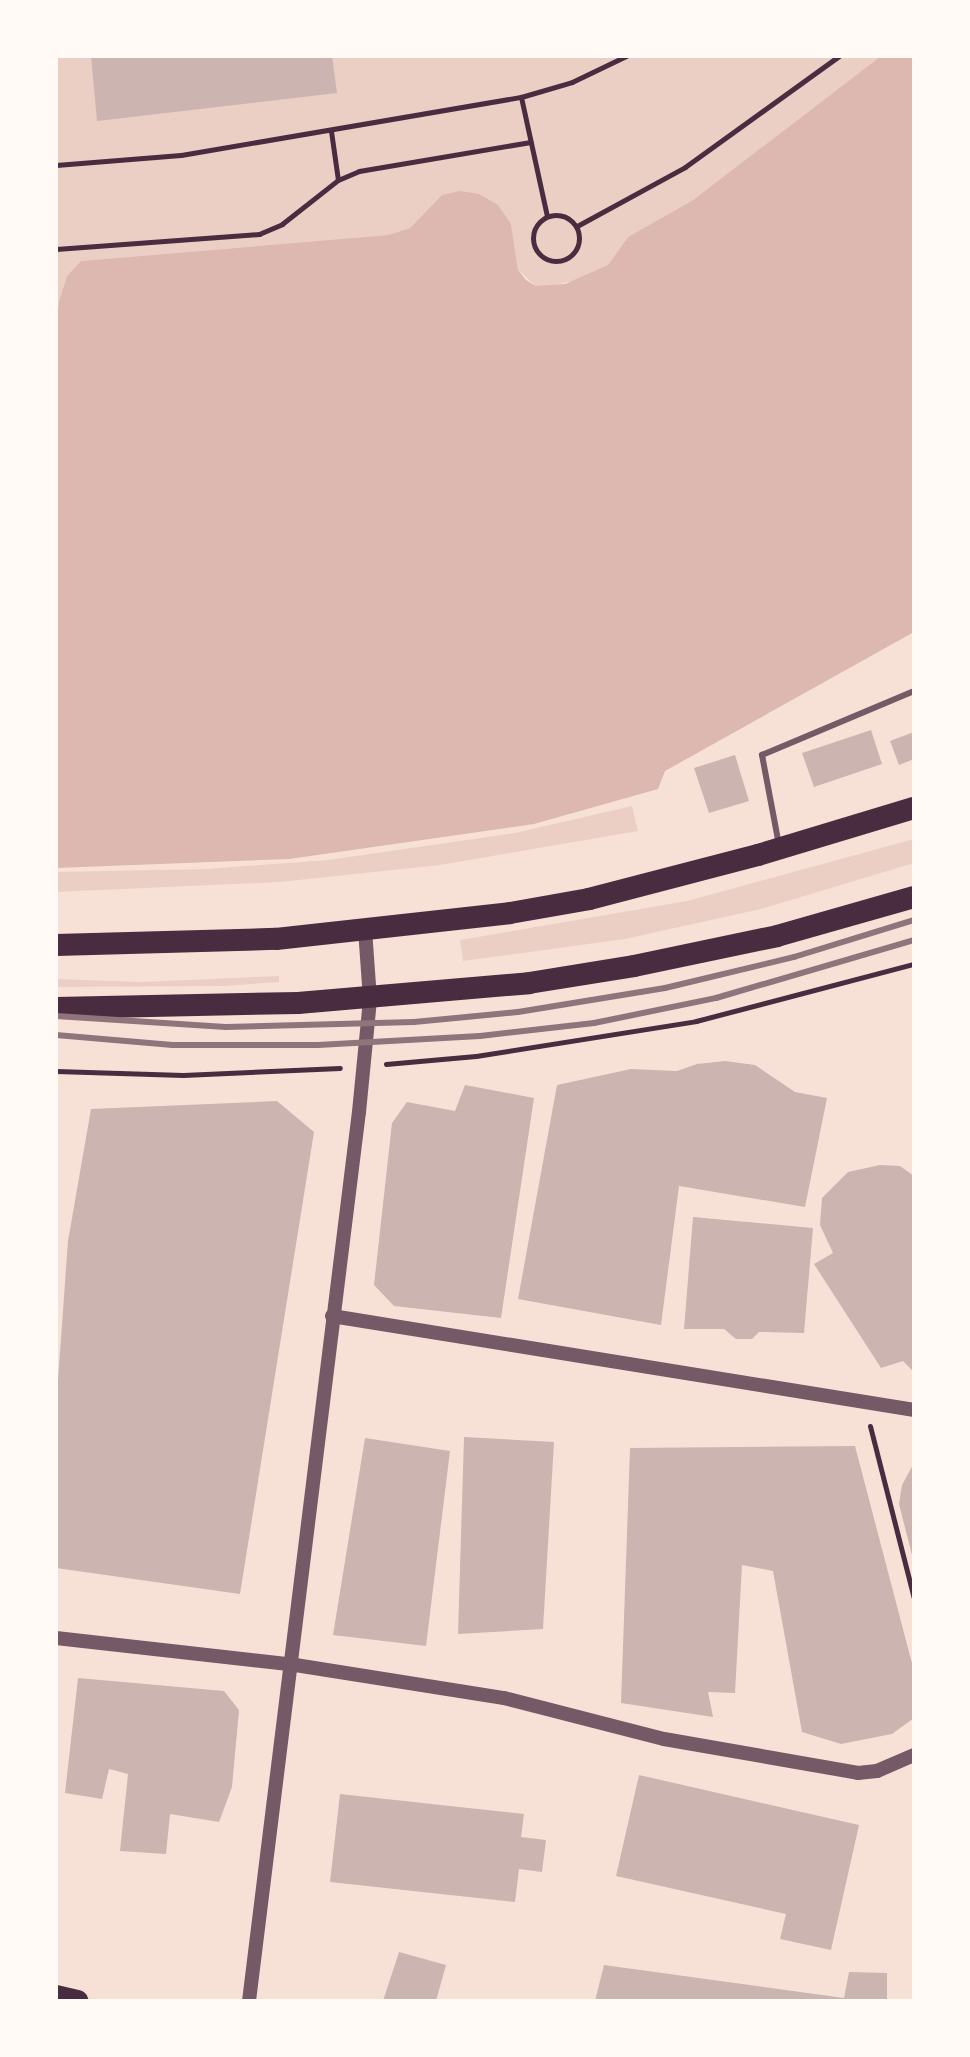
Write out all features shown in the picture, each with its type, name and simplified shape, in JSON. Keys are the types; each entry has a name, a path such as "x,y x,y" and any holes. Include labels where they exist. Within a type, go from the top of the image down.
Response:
{"highway":[{"path":"56,945 276,939 510,913 589,899 914,808"},
{"path":"56,1008 283,1004 370,999 529,983 634,966 777,936 914,897"},
{"path":"56,1996 77,2001"}],"street":[{"path":"249,2001 359,1112 370,999 365,930"},
{"path":"332,1316 914,1410"},
{"path":"56,1638 289,1664 504,1698 664,1739 858,1773 877,1771 914,1755"}],"lane":[{"path":"779,848 762,755 914,691"}],"path":[{"path":"56,165 181,155 521,97 572,82 626,56"},
{"path":"577,226 685,167 839,56"},
{"path":"521,97 547,216"},
{"path":"331,131 338,180"},
{"path":"56,249 259,234 282,224 338,180 359,171 531,142"},
{"path":"561,215 577,226 579,243 574,253 561,261 549,260 539,254 532,238 538,223 547,216 561,215"},
{"path":"401,1063 596,1040 696,1021 914,964"},
{"path":"56,1071 183,1075 327,1069"},
{"path":"864,1401 914,1599"}],"shaded area":[{"path":"56,56 881,56 693,200 628,237 608,265 587,277 548,287 536,286 518,270 511,224 442,195 410,228 388,235 81,261 67,276 59,301 56,329"},
{"path":"881,56 914,56 914,632 665,771 658,789 534,824 289,859 56,868 56,329 59,301 67,276 81,261 388,235 410,228 442,195 460,191 479,194 498,205 511,224 518,270 526,280 536,286 565,284 608,265 628,237 693,200"},
{"path":"632,806 638,831 440,865 280,882 56,892 56,872 206,869 328,860 515,833"},
{"path":"914,839 914,863 761,909 625,939 463,961 460,940 687,901"},
{"path":"279,976 279,982 225,986 56,987 56,979 140,982"}],"building":[{"path":"91,56 332,56 337,93 97,121"},
{"path":"871,730 882,764 814,787 802,753"},
{"path":"914,732 914,759 899,765 890,741"},
{"path":"735,755 749,801 709,813 694,768"},
{"path":"725,1061 755,1065 795,1092 827,1098 805,1207 679,1186 661,1325 518,1299 557,1085 631,1069 677,1071 697,1064"},
{"path":"465,1085 534,1098 501,1318 394,1306 374,1285 392,1123 407,1102 455,1111"},
{"path":"277,1101 314,1132 240,1594 56,1568 56,1408 68,1241 91,1109"},
{"path":"880,1165 900,1166 914,1176 914,1372 903,1361 881,1368 814,1264 833,1253 820,1225 822,1198 848,1172"},
{"path":"693,1217 813,1228 804,1333 759,1332 752,1339 736,1339 724,1329 684,1329"},
{"path":"464,1437 554,1442 543,1629 458,1634"},
{"path":"365,1438 450,1451 426,1646 333,1635"},
{"path":"855,1446 914,1671 914,1718 892,1734 841,1744 802,1732 773,1571 742,1565 735,1693 708,1692 713,1717 621,1703 630,1448"},
{"path":"914,1463 912,1555 899,1504 902,1485"},
{"path":"78,1678 224,1691 239,1710 232,1787 219,1822 170,1814 166,1854 120,1851 128,1774 109,1769 102,1799 65,1793"},
{"path":"639,1775 859,1825 831,1950 780,1939 786,1914 616,1876"},
{"path":"340,1794 524,1814 521,1837 546,1840 542,1872 519,1869 515,1902 330,1882"},
{"path":"399,1952 446,1965 436,2001 383,2001"},
{"path":"604,1965 844,1998 849,1972 887,1973 887,2001 595,2001"}],"railway":[{"path":"56,1016 226,1027 414,1022 518,1012 665,988 794,957 914,920"},
{"path":"56,1035 173,1045 318,1045 480,1036 594,1023 716,998 914,940"}]}
